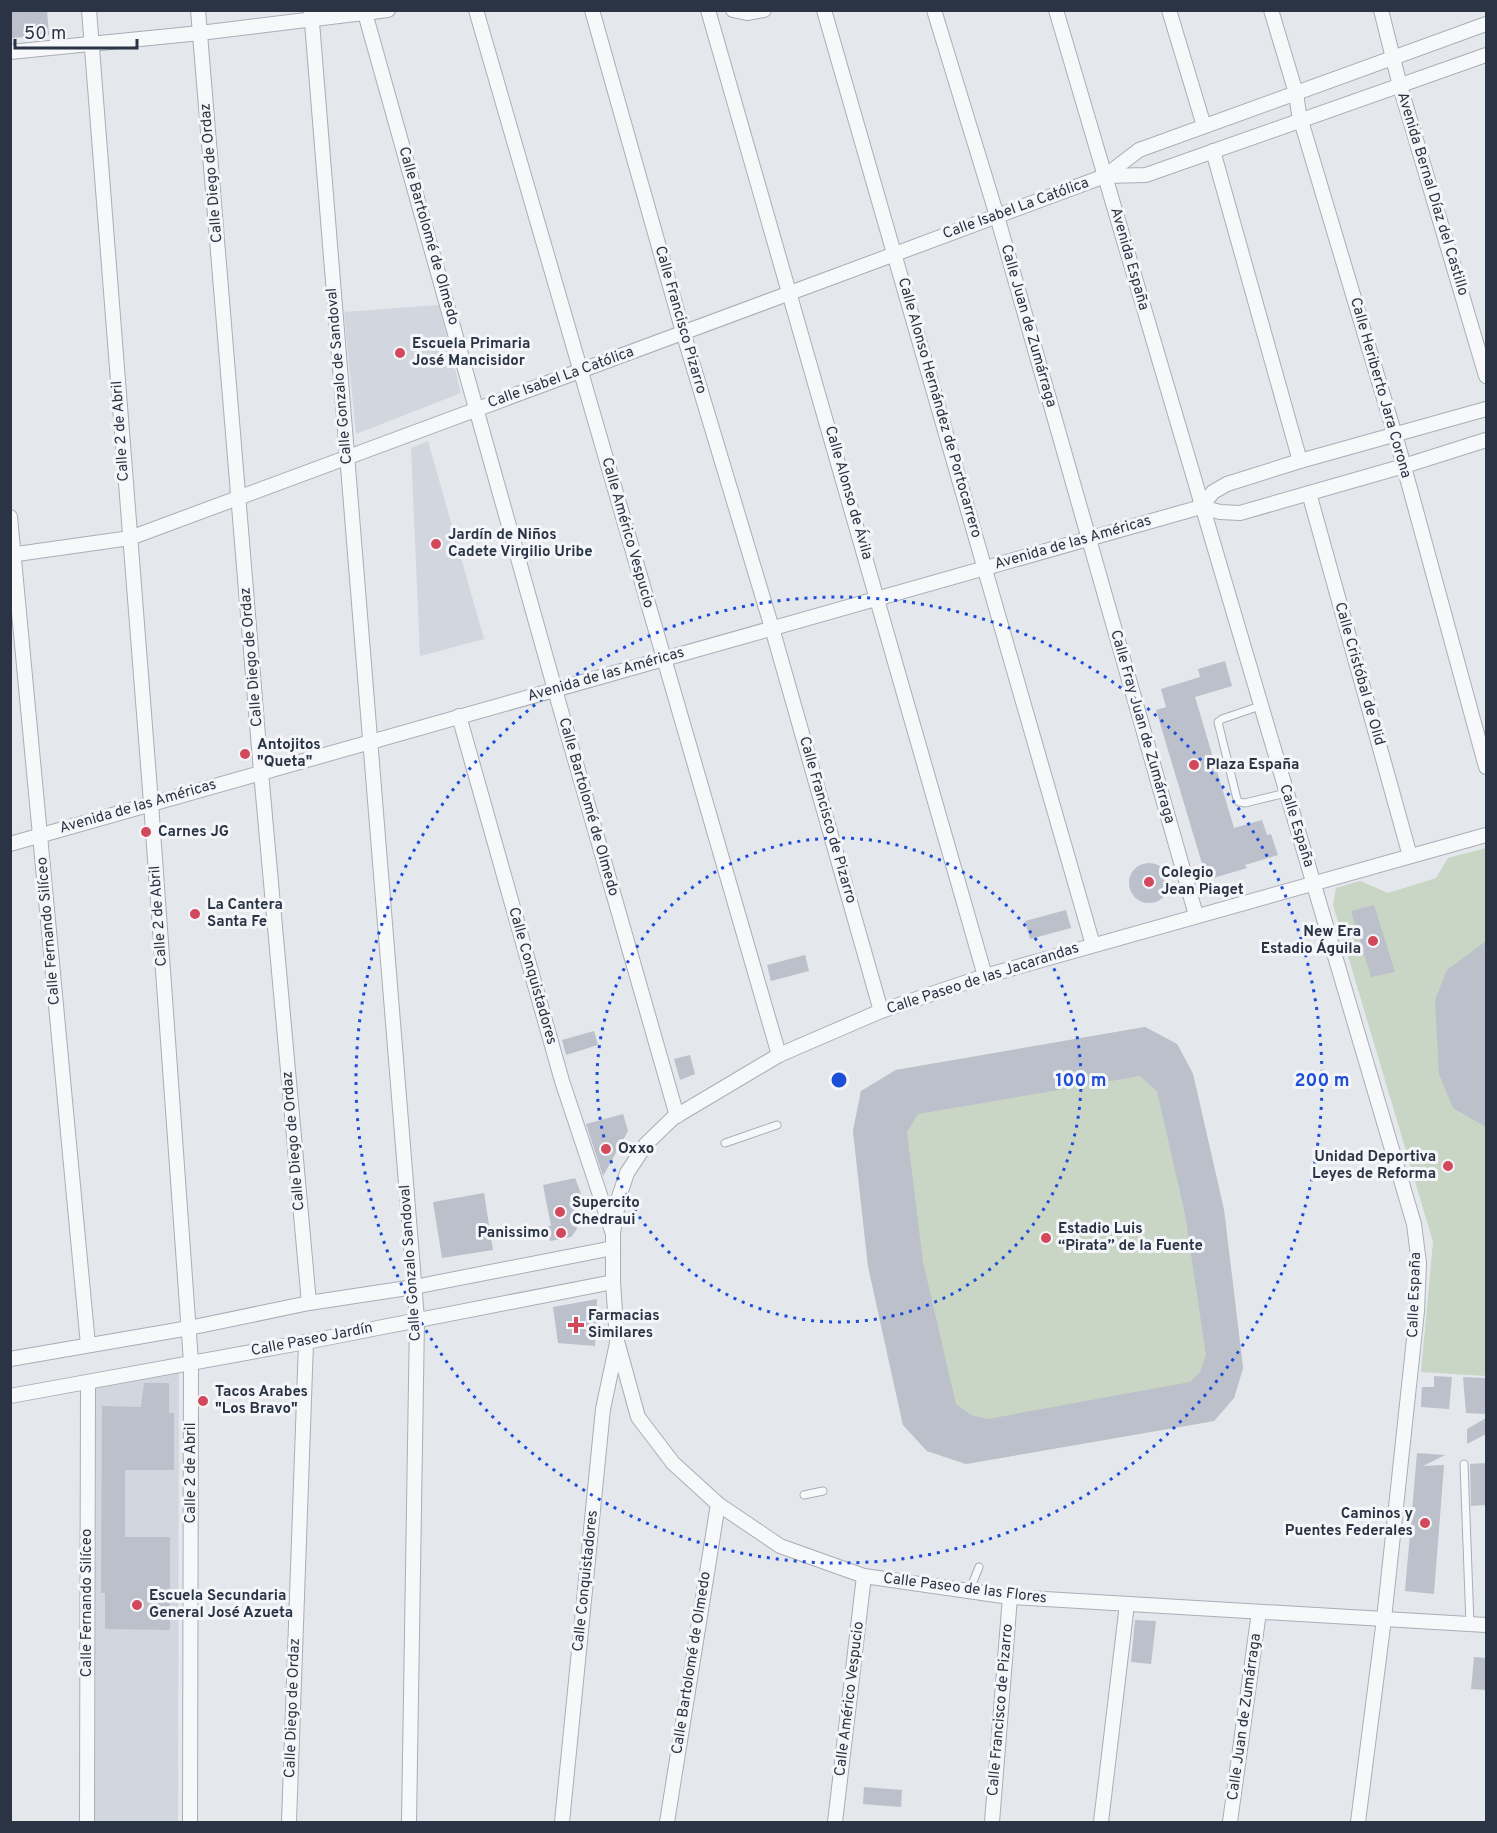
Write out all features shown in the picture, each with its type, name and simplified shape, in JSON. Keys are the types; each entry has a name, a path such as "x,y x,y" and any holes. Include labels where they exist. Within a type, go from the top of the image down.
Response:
{"street":[{"name":"Calle 2 de Abril","path":"88,10 151,803 191,1362 190,1822"},
{"name":"Calle Diego de Ordaz","path":"198,10 261,772 309,1303"},
{"path":"10,52 200,33 311,15 365,14 388,10"},
{"name":"Calle Américo Vespucio","path":"476,10 779,1055"},
{"name":"Calle Francisco Pizarro","path":"592,10 683,332 772,628"},
{"name":"Calle Alonso de Ávila","path":"708,10 985,976"},
{"path":"733,10 747,13 764,10"},
{"name":"Calle Alonso Hernández de Portocarrero","path":"824,10 1093,945"},
{"name":"Calle Juan de Zumárraga","path":"934,10 997,216 1089,538"},
{"name":"Avenida España","path":"1056,10 1201,507"},
{"path":"1169,10 1204,126"},
{"name":"Calle Heriberto Jara Corona","path":"1271,10 1296,93 1301,121 1404,466 1486,767"},
{"name":"Avenida Bernal Díaz del Castillo","path":"1381,10 1400,86 1486,376"},
{"name":"Calle Bartolomé de Olmedo","path":"365,14 677,1116"},
{"name":"Calle Gonzalo de Sandoval","path":"311,15 371,741"},
{"name":"Calle Isabel La Católica","path":"12,555 130,538 1105,176 1139,150 1486,24"},
{"name":"Calle Isabel La Católica","path":"1105,176 1146,175 1486,55"},
{"path":"1213,152 1300,461"},
{"name":"Avenida de las Américas","path":"1201,507 1213,492 1227,484 1486,409"},
{"name":"Avenida de las Américas","path":"10,844 1201,507 1220,512 1240,513 1486,440"},
{"name":"Calle Cristóbal de Olid","path":"1309,493 1410,856"},
{"name":"Calle España","path":"1201,507 1414,1224 1419,1263 1417,1311 1384,1618 1358,1822"},
{"name":"Calle Fernando Silíceo","path":"10,517 88,1345"},
{"name":"Calle Fray Juan de Zumárraga","path":"1089,538 1196,915"},
{"name":"Calle Francisco de Pizarro","path":"772,628 881,1011"},
{"name":"Calle Conquistadores","path":"459,716 562,1081 613,1233"},
{"name":"Calle Gonzalo Sandoval","path":"371,741 417,1319 409,1822"},
{"name":"Calle Paseo de las Jacarandas","path":"613,1282 613,1233 619,1197 627,1173 646,1144 677,1116 779,1055 881,1011 985,976 1486,835"},
{"path":"10,1359 189,1328 309,1303 414,1287 613,1248"},
{"name":"Calle Paseo de las Flores","path":"613,1282 617,1341 638,1417 673,1463 718,1504 780,1546 864,1576 969,1593 1486,1625"},
{"name":"Calle Paseo Jardín","path":"10,1396 306,1342 613,1282"},
{"name":"Calle Conquistadores","path":"562,1822 603,1409 617,1341"},
{"name":"Calle Diego de Ordaz","path":"289,1822 306,1342"},
{"name":"Calle Fernando Silíceo","path":"87,1822 88,1383"},
{"name":"Calle Bartolomé de Olmedo","path":"667,1822 718,1504"},
{"name":"Calle Américo Vespucio","path":"835,1822 864,1576"},
{"name":"Calle Francisco de Pizarro","path":"992,1822 1010,1597"},
{"path":"1101,1822 1126,1604"},
{"name":"Calle Juan de Zumárraga","path":"1230,1822 1260,1612"}],"lane":[{"path":"1260,706 1222,718 1218,722 1237,799 1245,803 1286,793"},
{"path":"725,1143 777,1125"},
{"path":"1464,1464 1470,1624"},
{"path":"804,1495 823,1491"},
{"path":"969,1593 979,1567"}],"shaded area":[{"name":"Escuela Primaria José Mancisidor","path":"439,305 461,393 356,434 344,312"},
{"name":"Jardín de Niños Cadete Virgilio Uribe","path":"428,441 484,639 420,656 411,448"},
{"name":"Escuela Secundaria General José Azueta","path":"179,1372 178,1822 95,1822 96,1387"}],"green space":[{"name":"Unidad Deportiva Leyes de Reforma","path":"1486,848 1486,1376 1421,1372 1433,1242 1333,905 1336,888 1360,881 1388,893 1436,878 1448,858"},
{"name":"Estadio Luis “Pirata” de la Fuente","path":"1145,1027 1177,1044 1193,1074 1224,1210 1243,1368 1234,1398 1214,1421 966,1464 927,1451 903,1425 868,1266 853,1131 861,1091 896,1070"}],"building":[{"path":"10,10 47,10 49,35 12,38"},
{"name":"Plaza España","path":"1225,661 1232,686 1195,697 1234,828 1262,820 1267,835 1271,834 1278,855 1245,865 1247,868 1207,880 1156,710 1166,707 1161,689 1200,677 1198,669"},
{"name":"Colegio Jean Piaget","path":"1149,863 1163,869 1169,883 1163,897 1149,903 1135,897 1129,883 1135,869"},
{"name":"New Era Estadio Águila","path":"1374,905 1395,972 1371,977 1351,911"},
{"path":"1066,910 1071,928 1030,939 1025,921"},
{"path":"1486,941 1486,1127 1453,1108 1439,1074 1435,1000 1447,970"},
{"path":"805,955 809,971 771,981 767,965"},
{"path":"1145,1027 1177,1044 1193,1074 1224,1210 1243,1368 1234,1398 1214,1421 966,1464 927,1451 903,1425 868,1266 853,1131 861,1091 896,1070","holes":["1140,1076 1157,1091 1185,1214 1206,1355 1200,1372 1190,1382 988,1419 971,1415 956,1404 923,1262 907,1132 918,1114"]},
{"path":"594,1031 598,1045 566,1055 562,1040"},
{"path":"690,1055 695,1074 680,1080 674,1059"},
{"name":"Oxxo","path":"623,1114 628,1131 603,1176 586,1124"},
{"name":"Supercito Chedraui","path":"575,1178 583,1199 573,1200 577,1229 571,1237 550,1241 548,1226 551,1226 543,1185"},
{"path":"484,1193 493,1250 442,1258 433,1202"},
{"name":"Farmacias Similares","path":"597,1299 595,1346 558,1343 553,1307"},
{"path":"1434,1376 1452,1377 1449,1409 1421,1407 1422,1387 1434,1387"},
{"path":"1463,1377 1486,1378 1486,1414 1466,1413"},
{"path":"144,1383 169,1383 169,1413 174,1413 174,1470 125,1470 125,1537 170,1537 170,1630 105,1629 105,1593 101,1593 102,1406 141,1407"},
{"path":"1486,1418 1486,1434 1467,1444 1467,1429"},
{"name":"Caminos y Puentes Federales","path":"1417,1453 1445,1455 1423,1466 1444,1465 1434,1594 1405,1591"},
{"path":"1486,1463 1486,1505 1471,1506 1470,1464"},
{"path":"1135,1620 1156,1621 1151,1664 1131,1662"},
{"path":"1474,1657 1486,1658 1486,1690 1471,1689"},
{"path":"864,1787 902,1790 901,1807 863,1804"}],"place":[{"name":"Escuela Primaria José Mancisidor","path":"400,353"},
{"name":"Jardín de Niños Cadete Virgilio Uribe","path":"436,544"},
{"name":"Antojitos \"Queta\"","path":"245,754"},
{"name":"Plaza España","path":"1194,765"},
{"name":"Carnes JG","path":"146,832"},
{"name":"Colegio Jean Piaget","path":"1149,882"},
{"name":"La Cantera Santa Fe","path":"195,914"},
{"name":"New Era Estadio Águila","path":"1373,941"},
{"name":"Oxxo","path":"606,1149"},
{"name":"Unidad Deportiva Leyes de Reforma","path":"1448,1166"},
{"name":"Supercito Chedraui","path":"560,1212"},
{"name":"Panissimo","path":"561,1233"},
{"name":"Estadio Luis “Pirata” de la Fuente","path":"1046,1238"},
{"name":"Farmacias Similares","path":"576,1325"},
{"name":"Tacos Arabes \"Los Bravo\"","path":"203,1401"},
{"name":"Caminos y Puentes Federales","path":"1425,1523"},
{"name":"Escuela Secundaria General José Azueta","path":"137,1605"}]}
